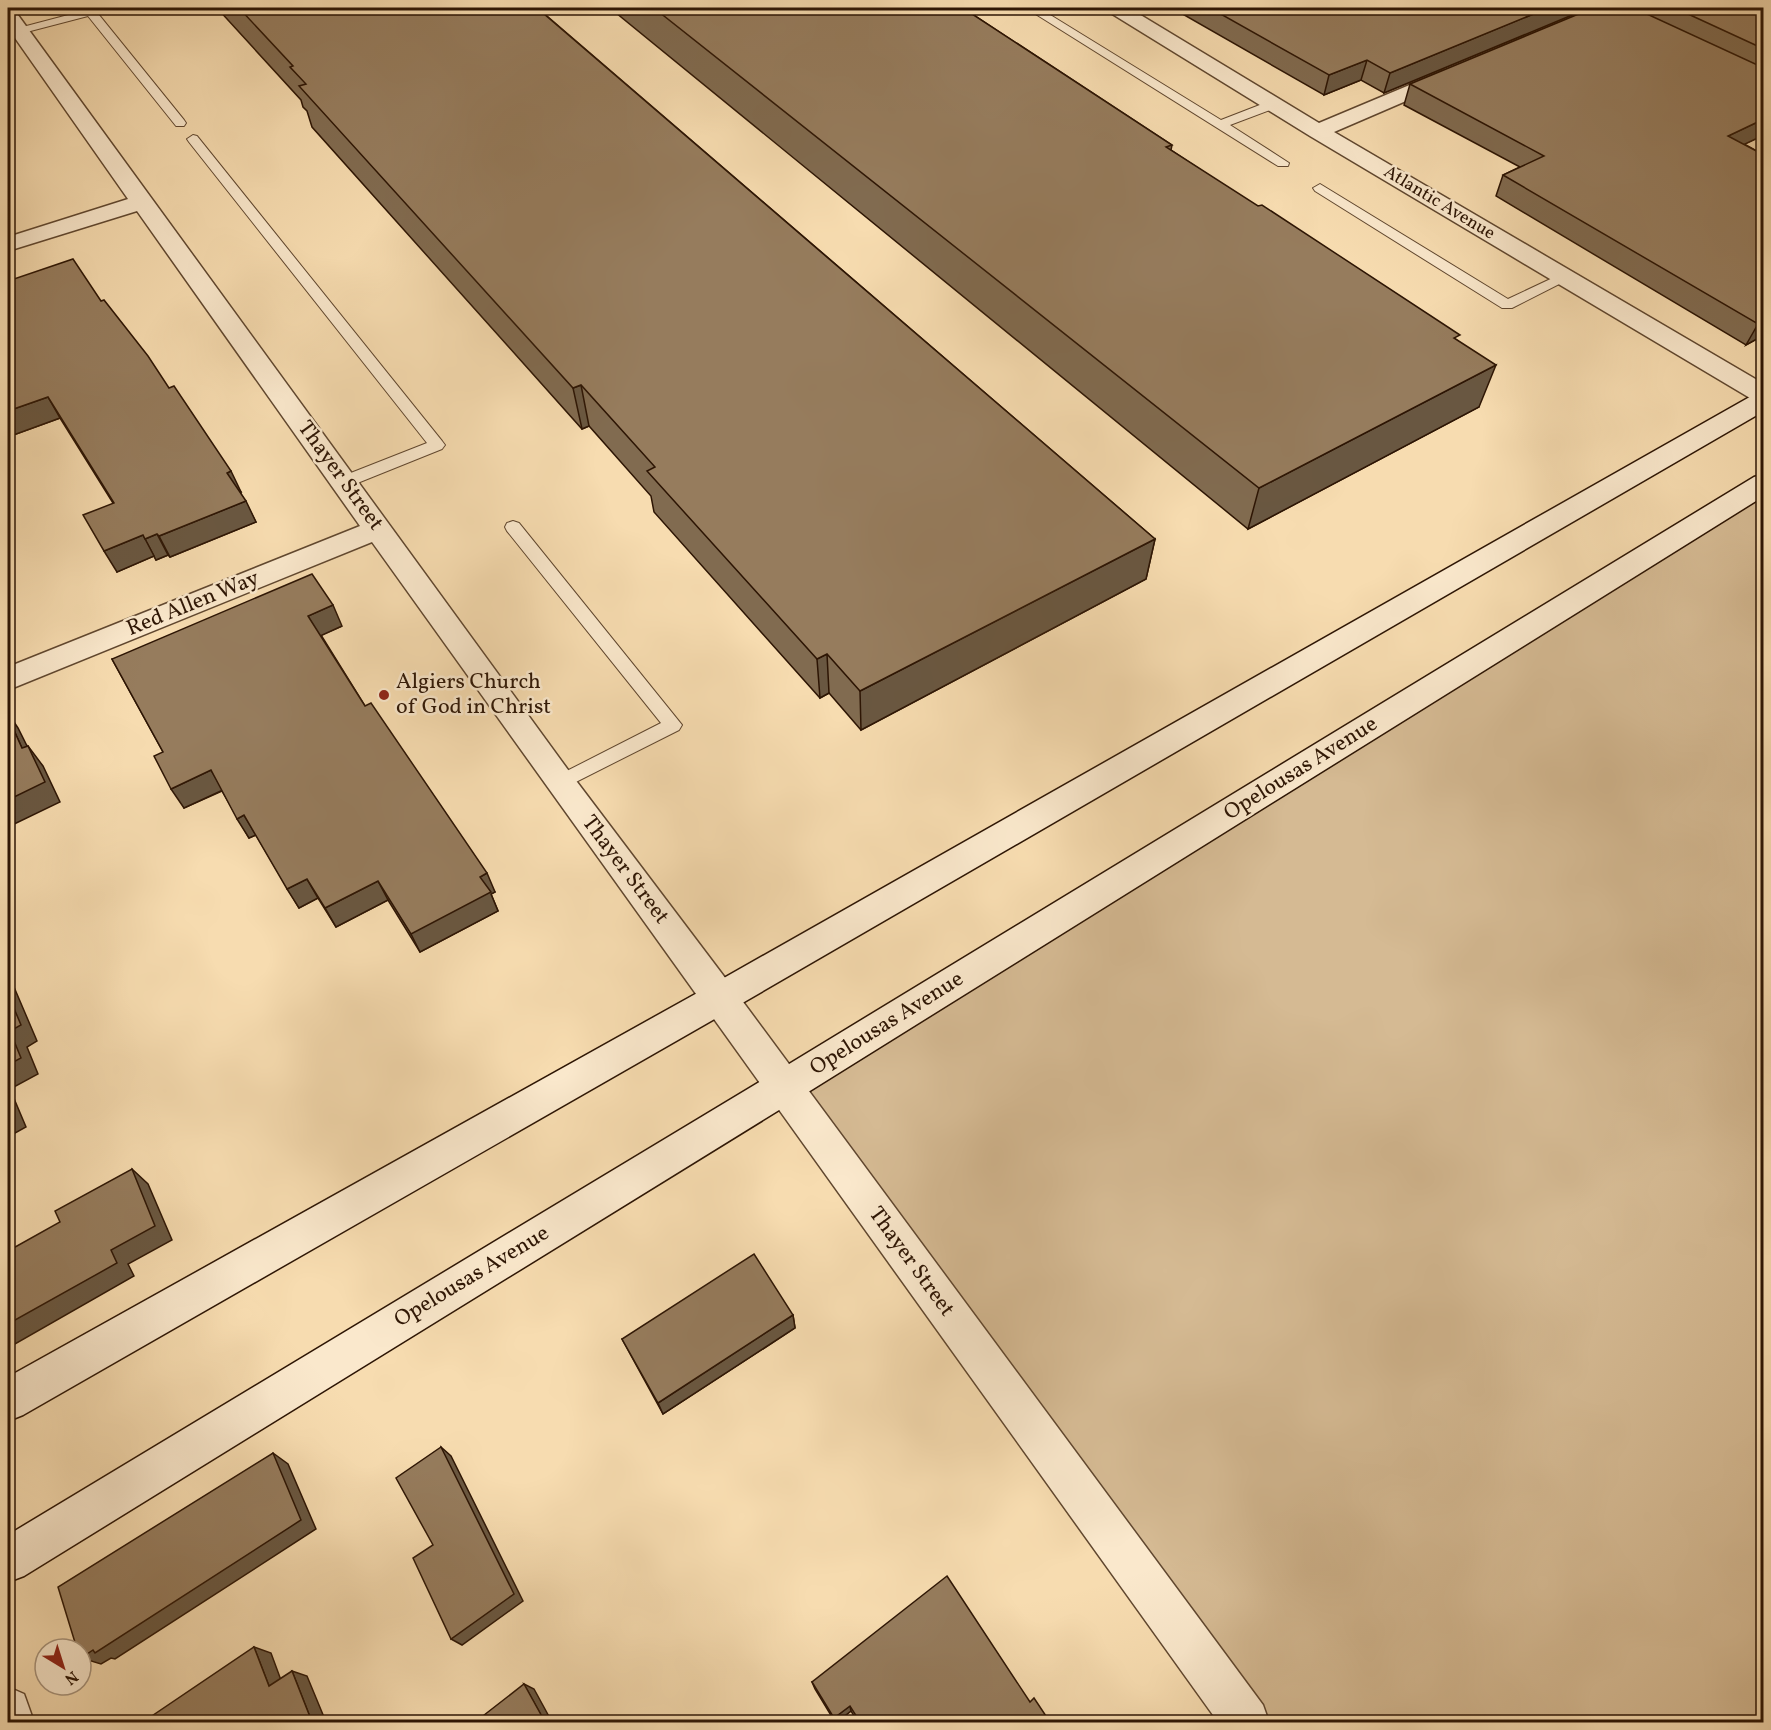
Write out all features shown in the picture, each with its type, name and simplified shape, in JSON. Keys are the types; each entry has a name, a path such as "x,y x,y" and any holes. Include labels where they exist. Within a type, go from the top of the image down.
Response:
{"street":[{"name":"Atlantic Avenue","path":"1116,8 1564,278 1764,395"},
{"name":"Thayer Street","path":"13,23 560,783 720,998 1246,1722"},
{"path":"1318,131 1468,67"},
{"path":"8,244 141,202"},
{"path":"8,1400 720,998 1764,400"},
{"name":"Opelousas Avenue","path":"8,1560 784,1087 1764,483"},
{"name":"Red Allen Way","path":"8,679 378,529"},
{"path":"8,1710 11,1722"}],"lane":[{"path":"1032,8 1283,163"},
{"path":"13,23 91,12 180,123"},
{"path":"1221,124 1274,104"},
{"path":"193,139 437,445 344,482"},
{"path":"1320,188 1507,305 1564,278"},
{"path":"513,527 673,725 560,783"}],"shaded area":[{"path":"1763,483 1763,1722 1243,1722 784,1087"}],"building":[{"path":"239,8 537,8 1155,539 860,691 827,654 817,659 647,471 655,467 581,385 573,388 299,86 306,84 290,67 293,66"},
{"path":"654,8 963,8 1172,145 1166,147 1258,206 1262,205 1460,335 1454,338 1496,365 1259,488"},
{"path":"1210,8 1548,8 1390,73 1367,60 1329,75"},
{"path":"1593,8 1634,8 1764,68 1764,119 1728,136 1764,155 1764,321 1758,324 1503,175 1544,156 1410,84"},
{"path":"1675,8 1764,8 1764,49"},
{"path":"73,259 101,301 104,300 148,356 169,388 174,386 231,471 227,473 246,501 159,536 157,534 145,539 143,535 104,551 83,515 114,503 48,397 8,411 8,281"},
{"path":"312,574 333,605 308,616 365,706 371,703 487,873 480,877 491,892 411,934 378,881 325,908 307,879 287,889 244,815 237,819 211,770 171,789 154,756 163,752 112,659"},
{"path":"8,717 22,748 28,746 45,782 8,800"},
{"path":"8,994 21,1025 10,1031 21,1058 8,1065"},
{"path":"132,1169 155,1226 111,1250 117,1263 8,1324 8,1251 60,1222 55,1211"},
{"path":"754,1254 793,1315 658,1403 622,1339"},
{"path":"441,1447 514,1594 451,1639 413,1558 433,1545 396,1478"},
{"path":"273,1453 301,1520 95,1653 93,1637 73,1637 58,1587"},
{"path":"947,1576 1030,1702 1034,1698 1050,1722 860,1722 850,1706 834,1718 812,1682"},
{"path":"254,1647 269,1686 292,1671 312,1722 143,1722"},
{"path":"524,1684 545,1722 482,1722 479,1719"}],"place":[{"name":"Algiers Church of God in Christ","path":"384,695"}]}
